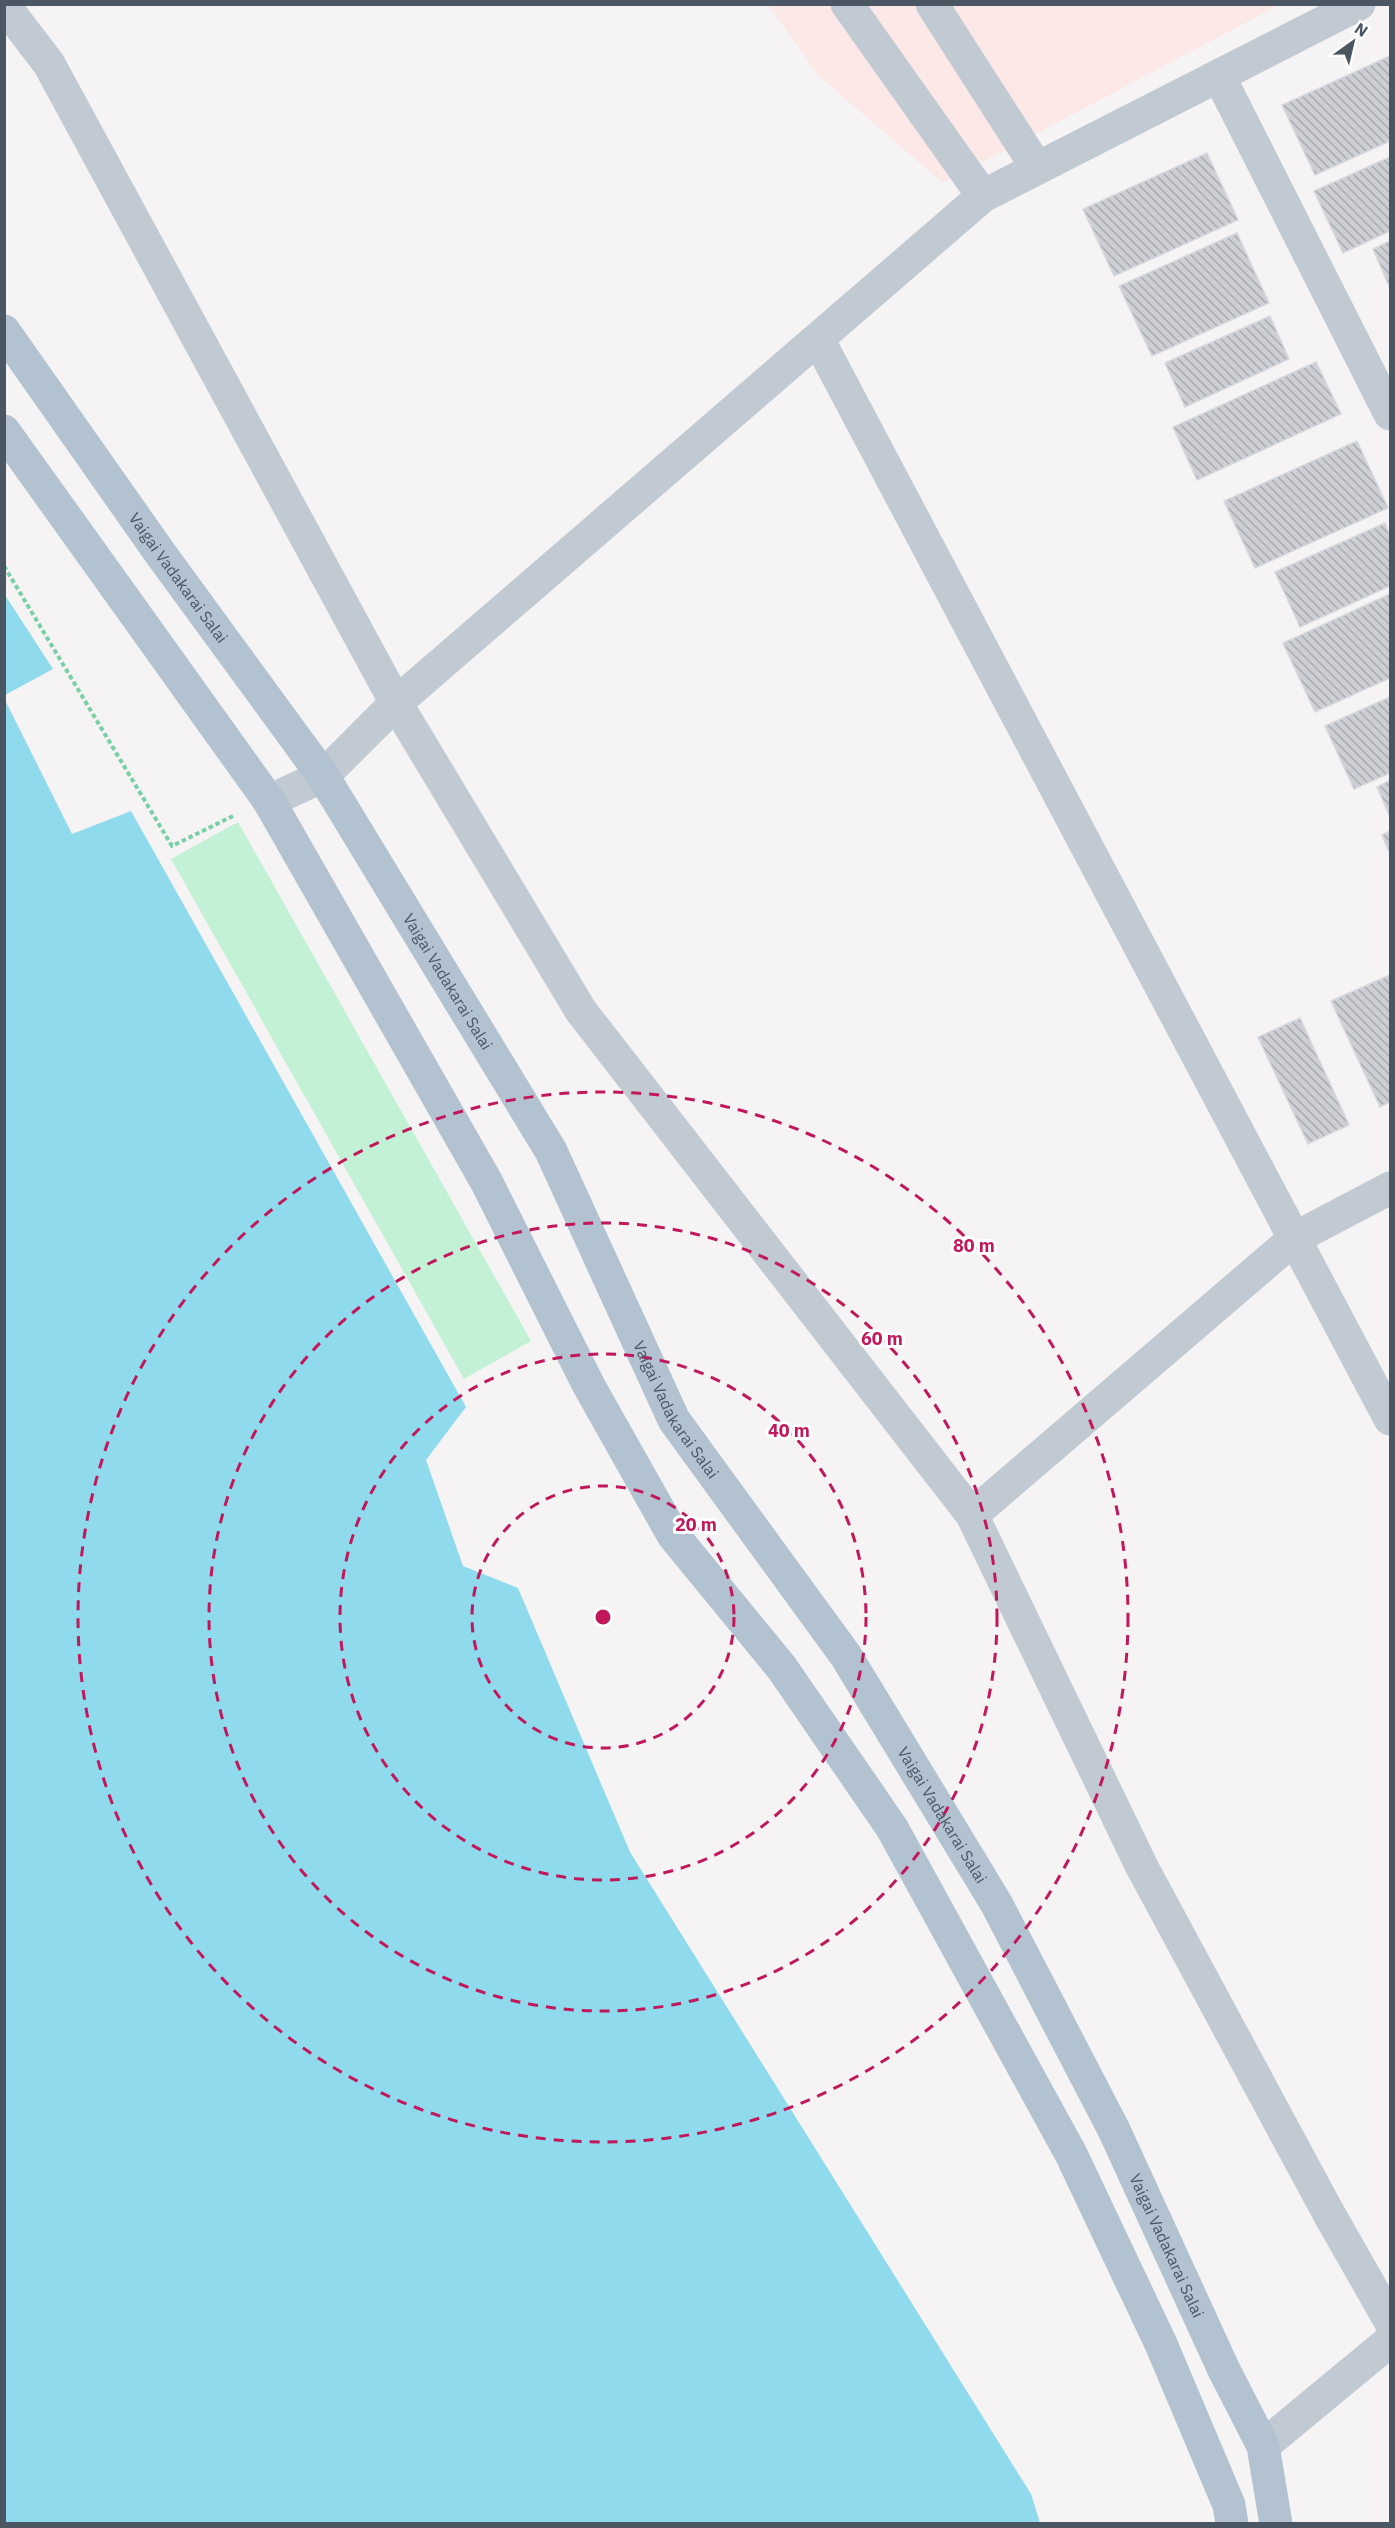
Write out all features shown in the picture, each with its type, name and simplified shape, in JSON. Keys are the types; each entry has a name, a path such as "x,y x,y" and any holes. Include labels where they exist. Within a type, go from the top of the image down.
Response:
{"main road":[{"name":"Vaigai Vadakarai Salai","path":"4,331 160,553 323,776 551,1150 674,1420 846,1656 996,1903 1114,2130 1219,2359 1263,2446 1276,2523"},
{"path":"4,430 269,801 486,1181 588,1386 674,1535 782,1668 892,1827 1071,2154 1161,2344 1229,2505 1232,2523"}],"street":[{"path":"4,4 49,64 396,703 581,1011 972,1515 1142,1868 1328,2212 1390,2321"},
{"path":"847,4 983,196"},
{"path":"932,4 1037,168"},
{"path":"269,801 323,776 396,703 983,196 1359,4"},
{"path":"1219,76 1390,414"},
{"path":"818,339 1390,1419"},
{"path":"972,1515 1295,1238 1390,1188"},
{"path":"1263,2446 1390,2341"}],"shaded area":[{"path":"768,5 1279,5 943,183 819,76"}],"green space":[{"path":"238,822 531,1341 464,1379 171,859"}],"water":[{"path":"5,595 53,669 4,695"},
{"path":"5,700 72,834 131,811 466,1407 426,1460 463,1566 518,1588 630,1852 1031,2494 1040,2523 5,2523"}],"building":[{"path":"1390,56 1390,141 1315,175 1282,105"},
{"path":"1207,153 1238,220 1114,276 1083,209"},
{"path":"1390,157 1390,231 1343,253 1314,191"},
{"path":"1237,233 1269,303 1152,356 1119,286"},
{"path":"1390,241 1390,285 1389,286 1373,249"},
{"path":"1270,316 1289,359 1185,407 1165,363"},
{"path":"1316,362 1341,414 1197,480 1173,427"},
{"path":"1357,441 1388,508 1255,568 1224,501"},
{"path":"1385,523 1390,536 1390,586 1300,627 1275,572"},
{"path":"1390,594 1390,678 1315,712 1283,643"},
{"path":"1390,697 1390,773 1354,789 1325,726"},
{"path":"1390,780 1390,817 1377,787"},
{"path":"1390,831 1390,854 1382,835"},
{"path":"1390,975 1390,1102 1380,1107 1331,1001"},
{"path":"1300,1018 1349,1125 1308,1144 1258,1037"}]}
